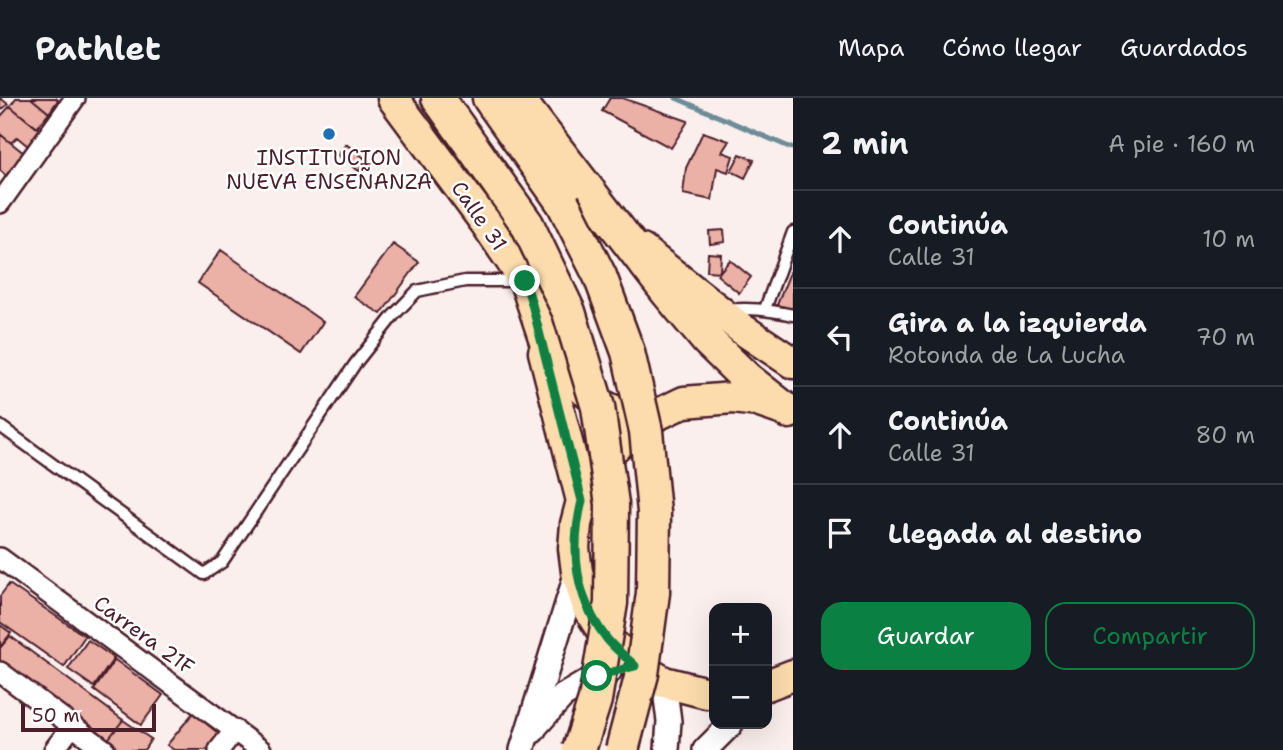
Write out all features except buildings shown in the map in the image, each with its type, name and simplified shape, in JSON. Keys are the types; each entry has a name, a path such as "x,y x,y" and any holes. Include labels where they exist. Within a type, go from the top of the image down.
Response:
{"highway":[{"path":"438,98 527,224 569,312 598,407 612,504 611,603 595,701 579,750"},
{"path":"489,98 563,203 600,276 628,352 646,431 654,512 653,593 642,674 622,750"},
{"path":"517,98 707,340 746,378 791,414"}],"main road":[{"name":"Calle 31","path":"393,98 485,222 528,293 546,344 570,378 602,405 640,423"},
{"path":"625,236 742,329 793,363"},
{"name":"Calle 31","path":"528,293 582,501"},
{"path":"709,693 664,682 635,666 608,640 588,608 577,572 576,524 582,501 604,457 640,423 684,402 733,398 757,401 791,414"},
{"path":"772,683 793,675"}],"street":[{"path":"0,203 68,101"},
{"name":"Carrera 21F","path":"0,559 261,750"},
{"path":"523,750 577,572"},
{"path":"523,750 536,726 563,696 597,676 635,666"},
{"path":"772,691 793,675"},
{"path":"2,676 105,750"},
{"path":"664,682 669,721 667,750"},
{"path":"54,750 72,726"},
{"path":"705,750 726,729"},
{"path":"219,750 236,730"}],"lane":[{"path":"765,309 793,232"},
{"path":"0,426 204,574 222,562 355,364 393,316 417,291 465,281 528,293"},
{"path":"720,312 743,308 793,315"}],"waterway":[{"path":"676,98 793,148"}],"place":[{"name":"INSTITUCION NUEVA ENSEÑANZA","path":"329,134"}],"route":[{"path":"525,281 582,501 576,524 577,572 588,608 608,640 635,666 597,676"}]}
